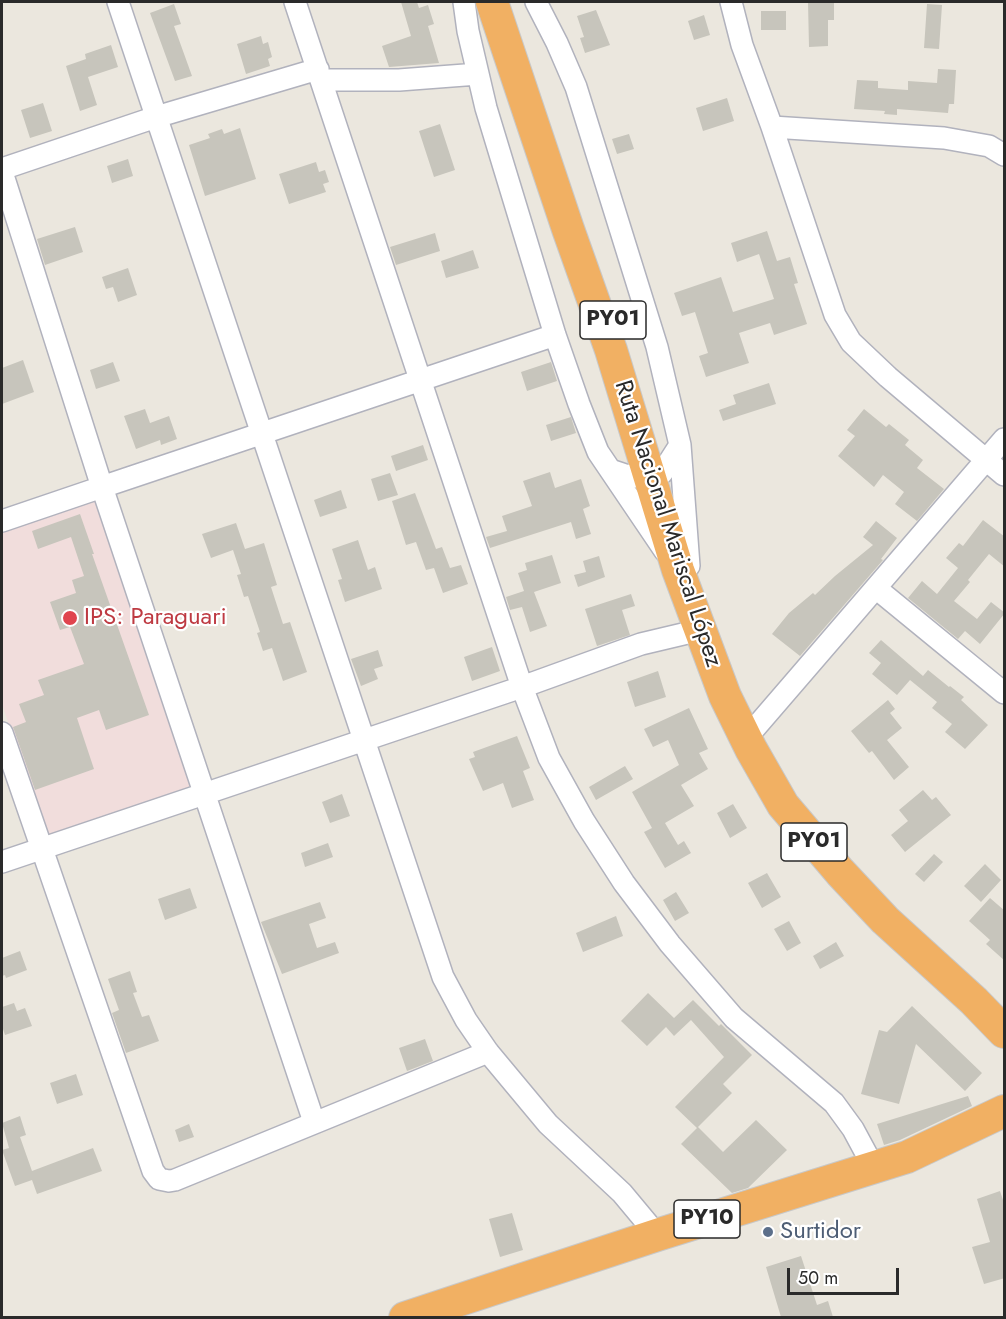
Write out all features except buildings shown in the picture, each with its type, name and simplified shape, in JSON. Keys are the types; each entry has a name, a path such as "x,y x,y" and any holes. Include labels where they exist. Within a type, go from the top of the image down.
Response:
{"highway":[{"name":"Ruta Nacional Mariscal López","path":"492,2 610,350 656,476"},
{"name":"Ruta Nacional Mariscal López","path":"505,2 622,346 700,630 725,696 751,749 783,805 840,872 885,920 1005,1032"},
{"name":"Ruta Nacional Mariscal López","path":"683,568 723,666 755,728 798,795 870,878 935,945 1005,1007"},
{"path":"974,1001 1005,1052"},
{"path":"968,1130 1005,1089"},
{"name":"PY10","path":"405,1317 657,1234 907,1157 1005,1111"},
{"path":"907,1157 1005,1134"}],"street":[{"path":"118,2 443,977 466,1020 488,1052 548,1124 622,1193 657,1234"},
{"path":"295,2 522,687 549,758 584,821 624,883 670,944 734,1018 834,1103 853,1129 874,1168"},
{"path":"464,2 478,74 555,335 579,404 598,452 683,568"},
{"path":"536,2 576,87 657,347 680,445 683,568"},
{"path":"731,2 742,45 835,315 851,342 888,377 1005,475"},
{"path":"314,1122 102,487 2,171 156,117 320,74 399,80 478,74"},
{"path":"772,127 944,138 989,146 1005,155"},
{"path":"2,521 555,335"},
{"path":"755,728 1005,438"},
{"path":"610,470 625,475 656,476 680,445"},
{"path":"877,589 1005,693"},
{"path":"2,862 522,687 641,644 700,630"},
{"path":"2,733 155,1175 164,1181 175,1180 488,1052"}],"shaded area":[{"name":"IPS: Paraguari","path":"98,496 193,787 47,837 2,704 2,531"}],"place":[{"name":"IPS: Paraguari","path":"70,618"},
{"name":"Surtidor","path":"768,1232"}]}
